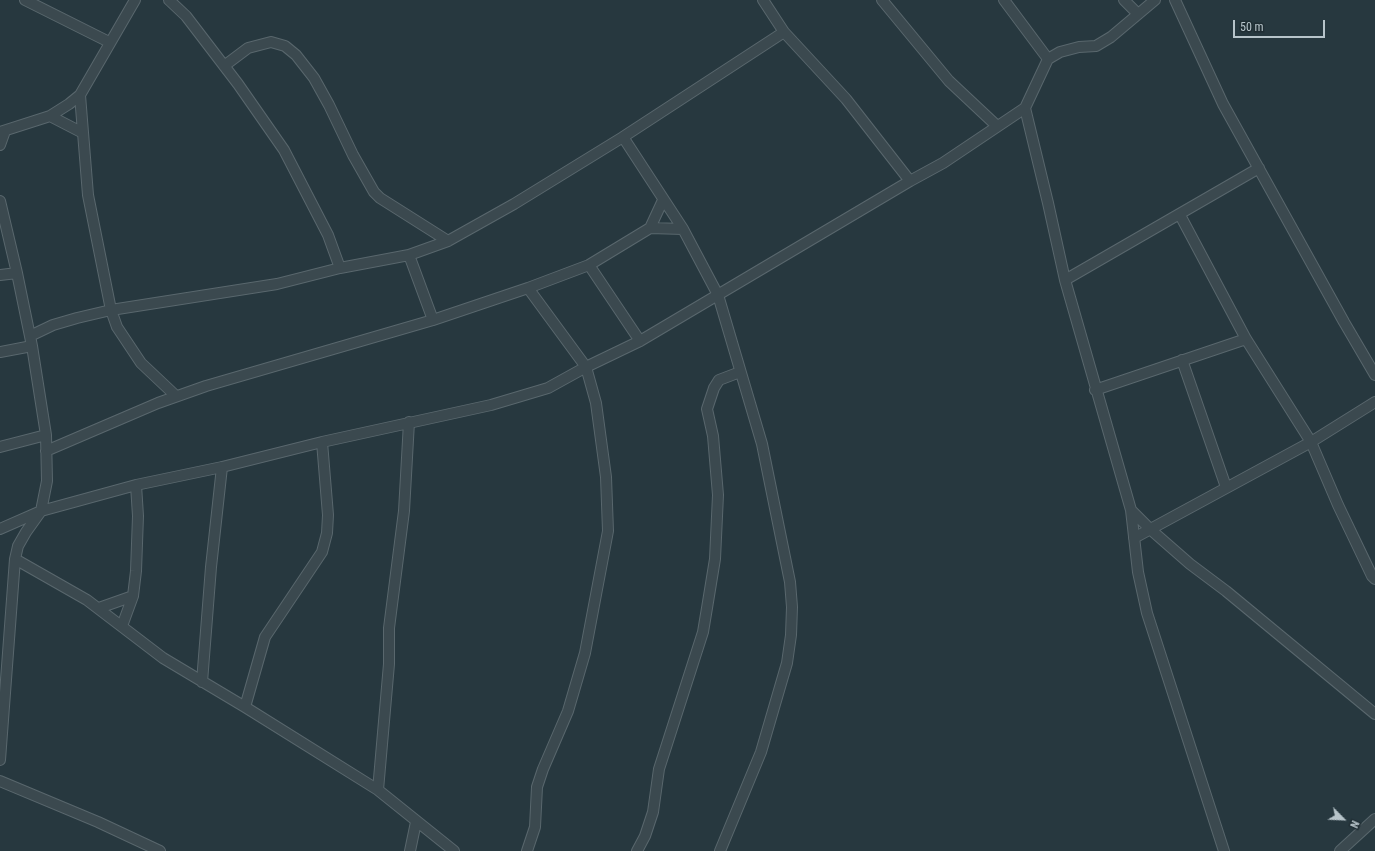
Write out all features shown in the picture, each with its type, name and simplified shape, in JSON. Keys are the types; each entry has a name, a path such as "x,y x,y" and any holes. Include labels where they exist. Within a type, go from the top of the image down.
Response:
{"street":[{"path":"25,0 109,42"},
{"path":"0,145 3,131 50,116 80,95 109,42 135,0"},
{"path":"170,0 186,16 284,150 328,235 340,268"},
{"path":"762,0 784,32 846,99 910,181"},
{"path":"882,0 949,81 997,126"},
{"path":"1004,0 1048,59"},
{"path":"1124,0 1138,14"},
{"path":"0,528 41,511 136,485 222,467 409,422 491,405 548,388 586,367 640,341 943,163 1025,108 1048,59 1060,52 1079,47 1096,46 1111,37 1154,0"},
{"path":"1175,0 1223,104 1375,375"},
{"path":"0,352 31,341 53,325 111,310 277,284 340,268 409,255 448,241 514,204 623,137 784,32"},
{"path":"224,66 248,48 272,42 285,46 296,55 314,78 353,155 374,192 380,198 448,241"},
{"path":"80,95 88,195 111,310 117,327 141,363 176,396"},
{"path":"1025,108 1065,280 1095,390 1131,510 1138,572 1147,613 1224,851"},
{"path":"50,116 83,133"},
{"path":"623,137 683,229 718,295 762,444 777,511 790,582 792,607 791,635 787,663 762,752 720,851"},
{"path":"1065,280 1180,215 1259,168"},
{"path":"650,228 663,200"},
{"path":"0,201 4,236 17,273 31,341 46,435 46,481 41,511 18,546 15,559 4,650 0,760"},
{"path":"1180,215 1246,339 1312,442 1338,505 1372,576 1375,579"},
{"path":"46,451 176,396 433,320 528,288 589,265 650,228 683,229"},
{"path":"409,255 433,320"},
{"path":"589,265 640,341"},
{"path":"0,275 17,273"},
{"path":"527,851 535,827 537,787 543,769 568,711 585,653 608,531 606,477 596,403 586,367 528,288"},
{"path":"1095,390 1246,339"},
{"path":"1182,360 1226,487"},
{"path":"637,851 645,836 653,812 659,770 701,638 707,608 714,558 718,495 713,436 707,409 714,388 719,380 740,372"},
{"path":"1134,538 1226,487 1312,442 1375,402"},
{"path":"378,790 389,664 389,628 404,511 409,422"},
{"path":"0,447 46,435"},
{"path":"245,707 265,637 322,552 327,533 328,515 322,442"},
{"path":"202,682 211,567 222,467"},
{"path":"122,626 133,596 138,544 136,485"},
{"path":"1131,510 1190,564 1232,596 1375,714"},
{"path":"15,559 87,600 163,658 378,790 454,851"},
{"path":"99,608 133,596"},
{"path":"0,781 98,822 160,851"},
{"path":"1340,851 1375,819"},
{"path":"410,851 416,822"}]}
